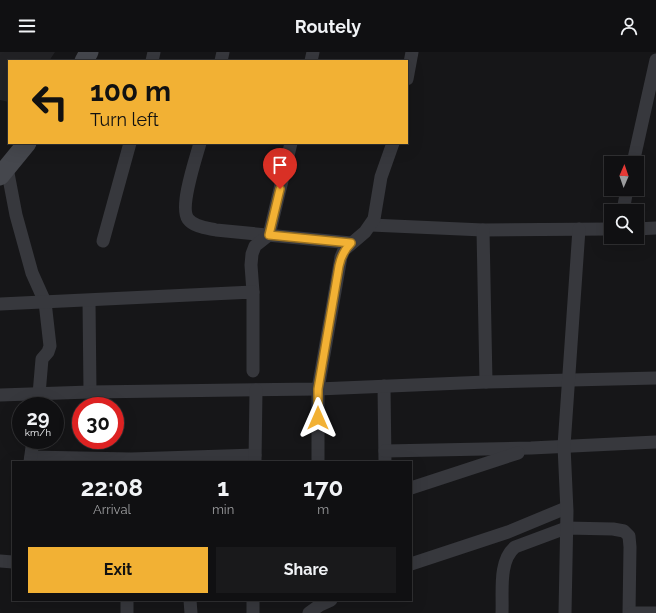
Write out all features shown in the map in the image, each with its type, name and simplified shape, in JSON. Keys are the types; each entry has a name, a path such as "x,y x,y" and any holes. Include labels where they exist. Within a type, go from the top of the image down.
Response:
{"main road":[{"path":"3,172 26,144"}],"street":[{"path":"408,74 412,52"},
{"path":"635,156 656,60"},
{"path":"103,241 130,144"},
{"path":"200,144 185,198 184,210 187,218 195,225 216,230 351,243"},
{"path":"253,372 252,254 255,246 269,235 291,144"},
{"path":"318,461 318,389 341,257 344,250 365,232 374,219 381,177 393,144"},
{"path":"3,172 32,273 45,302 50,346 48,352 42,359 39,397"},
{"path":"371,225 483,230 604,229"},
{"path":"644,228 656,228"},
{"path":"565,613 566,508 564,446 579,229"},
{"path":"483,230 486,382"},
{"path":"0,304 253,292"},
{"path":"89,300 90,392"},
{"path":"58,397 90,392 318,389 486,382 656,378"},
{"path":"384,386 385,456 656,442"},
{"path":"32,449 30,459 189,460 255,458 256,390"},
{"path":"0,395 16,397"},
{"path":"412,488 531,448"},
{"path":"412,564 508,532 566,508"},
{"path":"502,613 504,564 508,552 515,547 566,528 613,529 624,531 629,536 630,547 630,613 656,613"},
{"path":"127,601 127,613"},
{"path":"190,601 190,613"},
{"path":"253,601 253,613"}],"shaded area":[{"path":"0,52 55,52 50,60 8,60 8,102 0,100"}],"route":[{"path":"280,189 269,235 351,243 344,250 339,266 318,389 318,418"}]}
